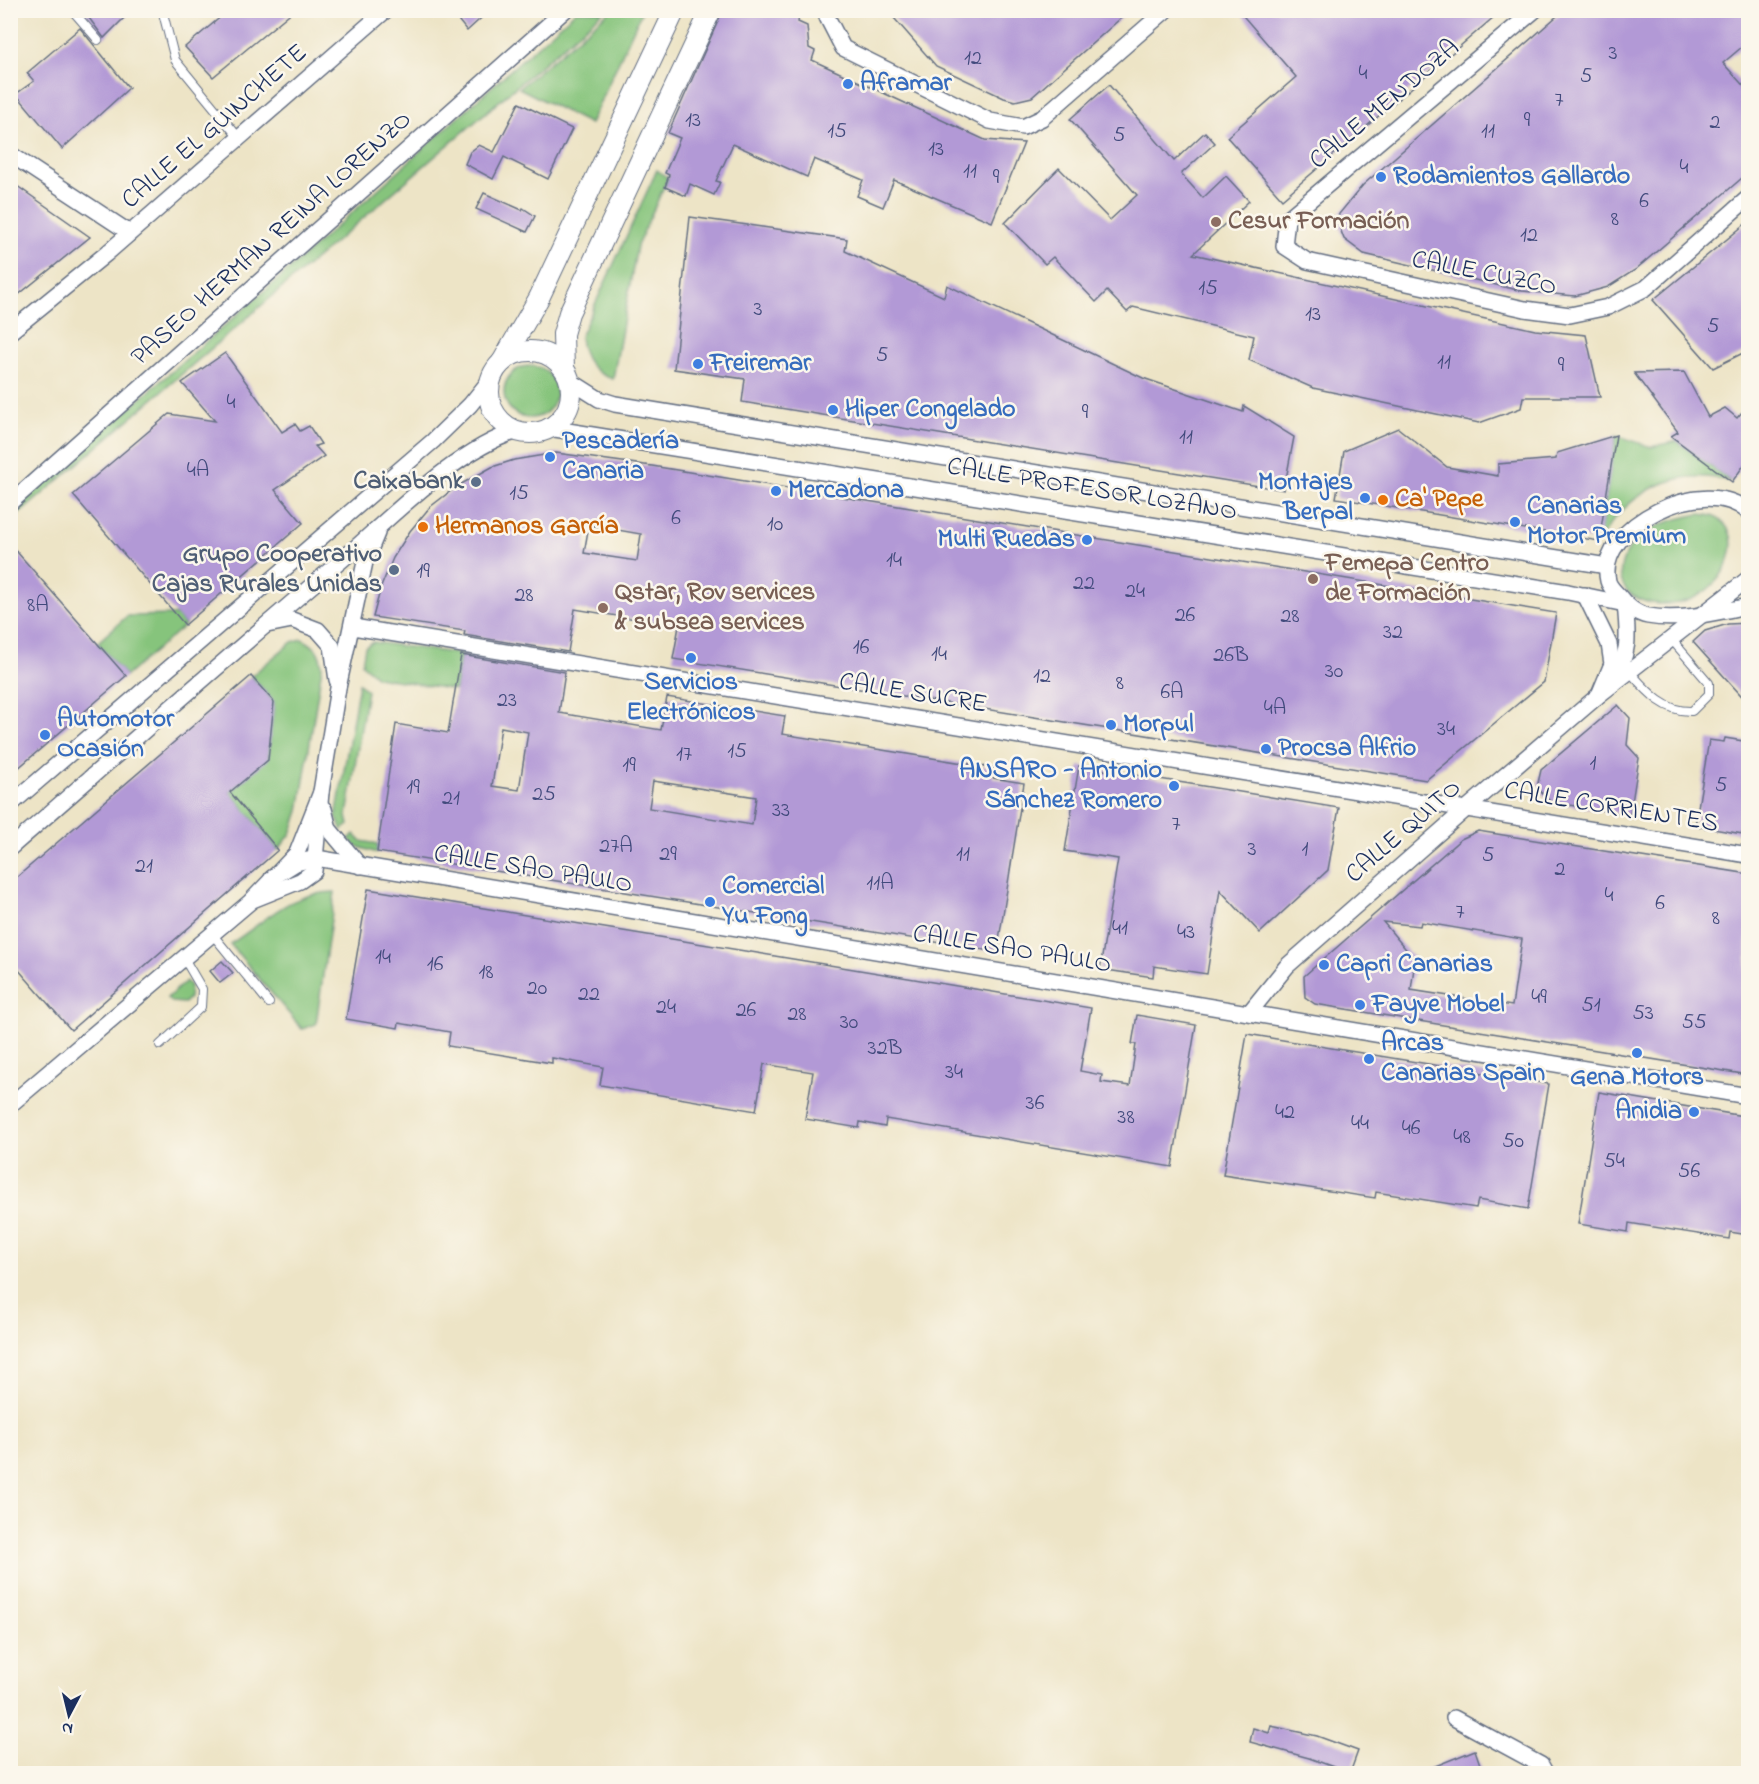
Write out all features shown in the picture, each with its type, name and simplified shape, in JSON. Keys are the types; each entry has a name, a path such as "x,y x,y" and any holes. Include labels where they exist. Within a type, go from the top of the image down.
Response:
{"street":[{"name":"CALLE EL GUINCHETE","path":"10,332 129,233 386,10"},
{"name":"PASEO HERMAN REINA LORENZO","path":"10,503 565,10"},
{"path":"10,805 433,441 470,405 502,362 538,298 675,10"},
{"path":"10,848 264,626 453,466 499,438 518,431 539,432 561,420 568,408 571,394 563,334 569,313 711,10"},
{"path":"827,14 843,48 990,121 1023,127 1042,118 1166,10"},
{"name":"CALLE MENDOZA","path":"1284,246 1287,219 1535,10"},
{"name":"CALLE EL GUINCHETE","path":"10,154 129,233"},
{"name":"CALLE CUZCO","path":"1284,246 1307,261 1525,309 1570,315 1608,307 1646,288 1749,198"},
{"path":"502,362 513,354 526,351 540,352 552,357 567,375"},
{"name":"CALLE PROFESOR LOZANO","path":"567,375 599,399 615,404 1608,566"},
{"path":"490,380 491,405 497,417 518,431"},
{"name":"CALLE PROFESOR LOZANO","path":"549,428 610,436 1585,595 1625,604 1646,616 1672,618 1749,606"},
{"path":"1625,604 1608,583 1608,566 1628,532 1648,514 1671,505 1712,498 1746,505"},
{"path":"250,902 300,881 314,871 321,792 338,688 353,627 365,562 381,526"},
{"name":"CALLE QUITO","path":"1249,1013 1287,966 1466,809 1599,695 1749,579"},
{"name":"CALLE QUITO","path":"1585,595 1609,644 1612,664 1599,695"},
{"name":"CALLE QUITO","path":"1599,695 1622,667 1628,642 1625,604"},
{"path":"264,626 292,620 318,630 332,646 338,688"},
{"name":"CALLE SUCRE","path":"353,627 1466,809"},
{"path":"321,792 329,829 360,866"},
{"path":"10,1105 185,960 250,902 297,853 321,792"},
{"name":"CALLE CORRIENTES","path":"1466,809 1749,855"},
{"name":"CALLE SAO PAULO","path":"272,878 296,863 316,858 1749,1096"},
{"path":"1454,1718 1541,1765 1546,1773"}],"lane":[{"path":"72,10 98,40"},
{"path":"163,13 175,60 239,138"},
{"path":"1630,672 1651,696 1678,711 1692,711 1709,694 1709,683 1672,640"},
{"path":"213,935 269,1003"},
{"path":"160,1045 201,1007 201,989 185,960"}],"green space":[{"path":"611,10 642,11 590,124 519,88"},
{"path":"576,11 604,11 11,521 10,512 276,281"},
{"path":"657,170 668,178 637,246 613,379 594,369 586,359 580,337"},
{"path":"525,366 535,366 549,373 556,392 549,411 535,418 525,418 515,414 508,407 504,397 504,387 508,377 515,370"},
{"path":"1616,435 1651,447 1677,441 1732,482 1692,477 1673,480 1655,487 1639,496 1624,509 1599,541"},
{"path":"1699,514 1717,519 1728,529 1732,544 1729,560 1720,577 1705,591 1686,601 1663,604 1649,602 1638,599 1630,593 1624,586 1621,567 1625,556 1639,537 1655,527"},
{"path":"177,615 185,625 126,676 97,643 127,616"},
{"path":"302,639 317,650 322,667 299,811 291,834 278,850 230,792 268,759 274,702 251,676 292,642"},
{"path":"373,642 461,654 455,690 377,677 362,664 365,647"},
{"path":"359,683 367,691 347,816 349,825 342,830 336,817"},
{"path":"354,834 361,841 378,844 377,853 356,846 349,839"},
{"path":"335,892 316,1024 302,1029 230,944 291,903 304,897"},
{"path":"186,981 190,986 189,998 184,1003 171,1002 167,998"}],"building":[{"path":"83,10 132,10 104,38"},
{"path":"229,10 294,10 213,77 185,47"},
{"path":"450,10 490,10 467,31"},
{"path":"723,10 800,10 798,22 807,26 809,48 815,51 812,60 985,140 1024,143 992,222 894,180 883,207 857,196 863,180 814,159 807,177 733,144 716,181 720,182 714,195 690,184 686,196 665,187 669,175 665,173 680,138 668,133"},
{"path":"887,10 1130,10 1032,97 1015,101 936,66"},
{"path":"1238,10 1502,10 1282,199 1227,137 1296,77"},
{"path":"1564,10 1749,10 1749,41 1723,63 1749,92 1749,172 1635,270 1608,287 1575,296 1522,291 1364,254 1344,239 1337,220 1339,214 1363,185"},
{"path":"80,28 129,88 62,149 16,94 34,81 27,73"},
{"path":"1109,85 1174,161 1205,132 1215,143 1181,174 1203,198 1226,176 1249,201 1193,254 1535,330 1586,335 1600,397 1523,397 1521,408 1479,423 1313,388 1249,360 1254,336 1133,307 1127,312 1107,291 1096,302 1053,257 1045,264 1005,223 1059,168 1110,220 1137,195 1070,119"},
{"path":"519,103 572,129 548,179 504,157 493,179 465,164 470,152 479,145 494,152"},
{"path":"10,181 90,237 18,295 10,289"},
{"path":"484,193 522,210 523,208 535,216 527,232 476,209"},
{"path":"690,217 847,239 845,251 944,297 947,285 1143,378 1243,412 1244,406 1294,437 1284,490 742,402 745,379 674,369"},
{"path":"1749,221 1749,350 1713,368 1653,300"},
{"path":"225,353 282,432 295,424 300,431 309,426 321,444 315,446 324,456 275,490 303,523 185,625 73,495 169,414 215,421 182,383"},
{"path":"1684,372 1708,417 1725,408 1737,418 1749,404 1749,458 1732,482 1671,436 1678,432 1634,373"},
{"path":"1398,428 1447,467 1498,476 1498,464 1556,459 1557,453 1616,435 1599,541 1336,498 1344,451"},
{"path":"556,453 652,466 1556,613 1544,682 1426,780 673,659 679,626 575,609 568,652 464,635 465,631 373,617 381,587 393,558 410,531 430,507 456,487 492,467 514,460","holes":["589,525 641,534 637,561 584,553"]},
{"path":"10,544 126,676 10,775"},
{"path":"1749,623 1749,704 1693,642 1705,631 1728,624"},
{"path":"461,655 565,672 559,713 661,730 667,697 785,716 782,734 994,768 993,778 1024,783 997,952 377,852 396,724 448,733","holes":["501,727 528,732 519,790 492,786","653,781 756,797 752,825 649,808"]},
{"path":"251,676 274,702 268,760 230,792 278,850 71,1030 10,960 10,883"},
{"path":"1618,705 1630,718 1627,745 1639,758 1630,815 1551,802 1541,792 1538,783 1541,770"},
{"path":"1725,738 1749,742 1749,835 1695,826 1709,740 1724,742"},
{"path":"1079,766 1339,808 1328,870 1260,933 1220,890 1207,974 1154,966 1153,977 1100,969 1118,859 1065,851"},
{"path":"1478,831 1749,874 1746,987 1749,988 1749,1075 1315,1004 1305,997 1304,976 1461,839","holes":["1383,922 1420,926 1421,922 1522,939 1512,1006 1411,990 1415,960"]},
{"path":"368,889 1091,1008 1080,1071 1102,1075 1101,1082 1130,1086 1136,1044 1132,1044 1137,1015 1196,1025 1172,1167 886,1119 885,1127 860,1122 859,1128 805,1119 813,1072 764,1064 756,1111 600,1085 603,1067 552,1058 552,1063 448,1046 450,1032 399,1023 398,1028 346,1019"},
{"path":"222,961 233,973 220,983 210,971"},
{"path":"1247,1034 1549,1084 1528,1209 1478,1200 1476,1208 1376,1192 1375,1198 1223,1175"},
{"path":"1599,1092 1749,1117 1749,1235 1730,1232 1729,1239 1629,1223 1628,1232 1578,1224"},
{"path":"1271,1726 1317,1736 1358,1751 1350,1773 1309,1758 1250,1742 1253,1728 1269,1733"},
{"path":"1475,1750 1483,1773 1418,1773"}],"place":[{"name":"Aframar","path":"848,84"},
{"name":"Rodamientos Gallardo","path":"1381,177"},
{"name":"Cesur Formación","path":"1216,222"},
{"name":"Freiremar","path":"698,364"},
{"name":"Hiper Congelado","path":"833,410"},
{"name":"Pescadería Canaria","path":"550,457"},
{"name":"Caixabank","path":"476,482"},
{"name":"Mercadona","path":"776,491"},
{"name":"Montajes Berpal","path":"1365,498"},
{"name":"Ca' Pepe","path":"1383,500"},
{"name":"Canarias Motor Premium","path":"1515,522"},
{"name":"Hermanos García","path":"423,527"},
{"name":"Multi Ruedas","path":"1087,540"},
{"name":"Grupo Cooperativo Cajas Rurales Unidas","path":"394,570"},
{"name":"Femepa Centro de Formación","path":"1313,579"},
{"name":"Qstar, Rov services & subsea services","path":"603,608"},
{"name":"Servicios Electrónicos","path":"691,658"},
{"name":"Morpul","path":"1111,725"},
{"name":"Automotor Ocasión","path":"45,735"},
{"name":"Procsa Alfrio","path":"1266,749"},
{"name":"ANSARO - Antonio Sánchez Romero","path":"1174,786"},
{"name":"Comercial Yu Fong","path":"710,902"},
{"name":"Capri Canarias","path":"1324,965"},
{"name":"Fayve Mobel","path":"1360,1005"},
{"name":"Gena Motors","path":"1637,1053"},
{"name":"Arcas Canarias Spain","path":"1369,1059"},
{"name":"Anidia","path":"1694,1112"}]}
